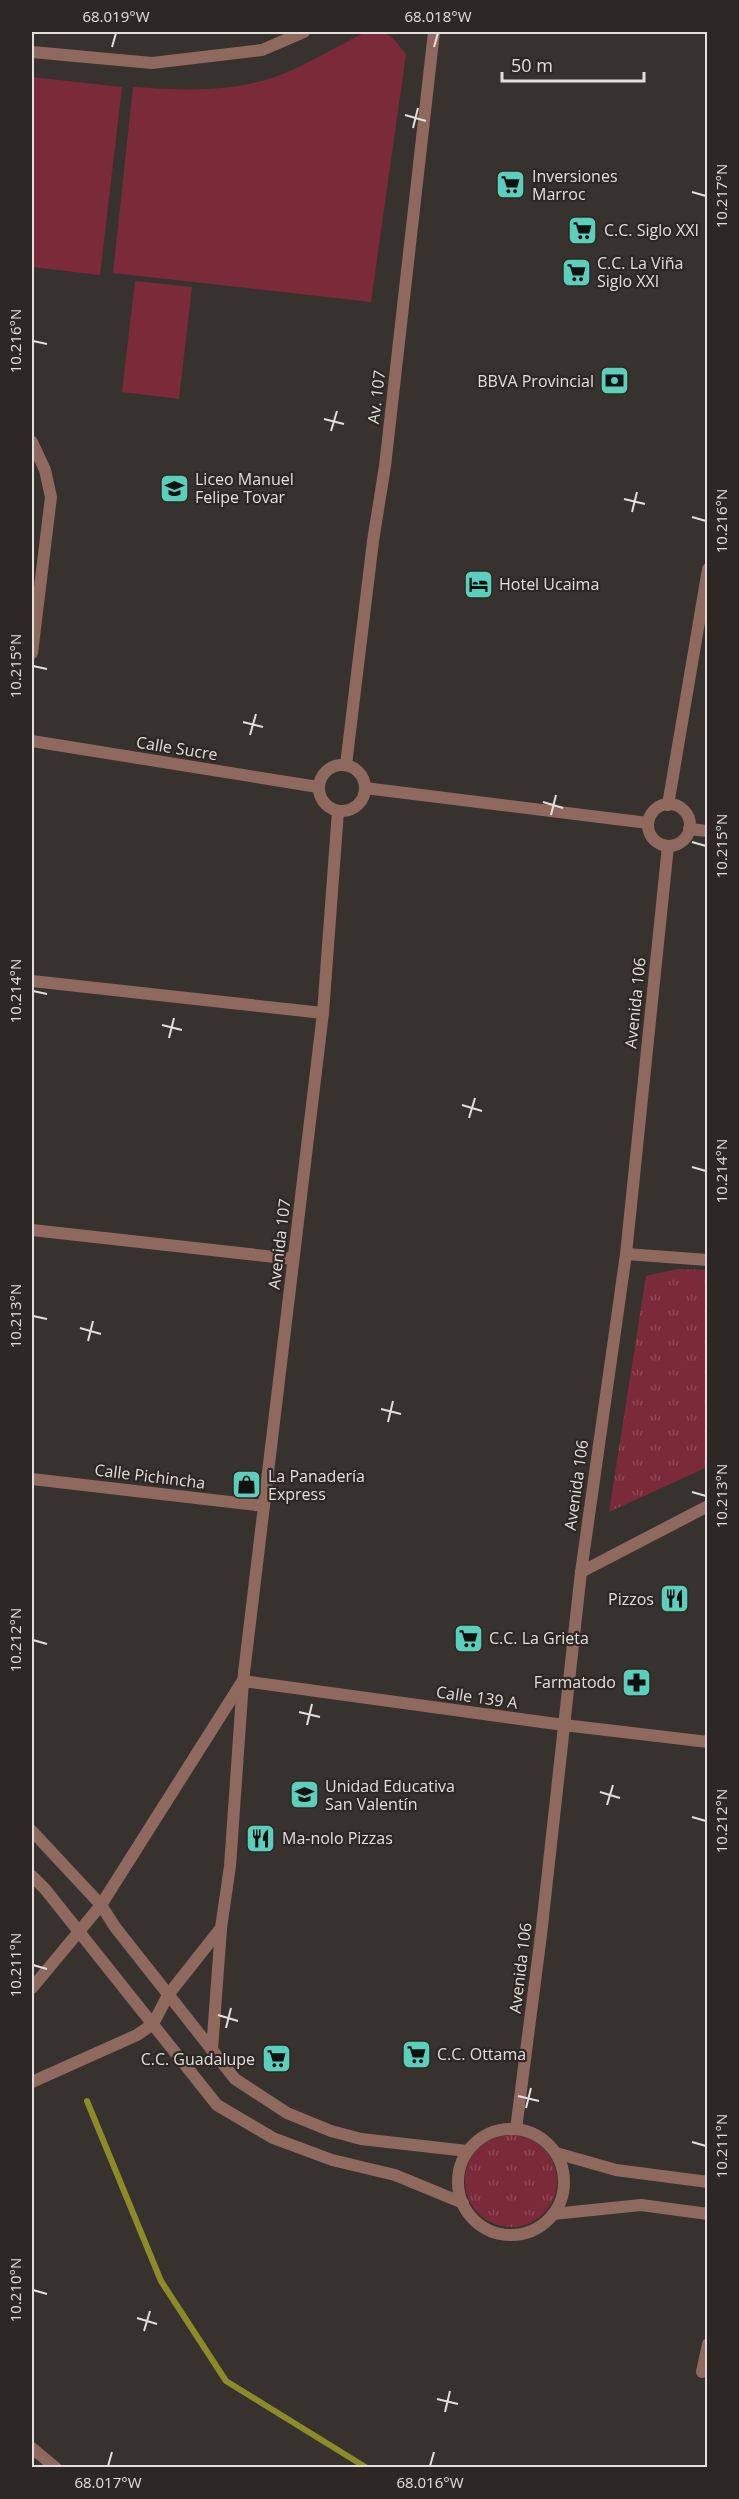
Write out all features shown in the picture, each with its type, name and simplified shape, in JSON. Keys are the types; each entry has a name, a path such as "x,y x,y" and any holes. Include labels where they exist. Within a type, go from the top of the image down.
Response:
{"street":[{"path":"32,52 152,63 262,50 303,32"},
{"name":"Av. 107","path":"346,765 373,541 385,466 434,32"},
{"path":"32,442 45,470 51,497 32,653"},
{"path":"668,804 705,605 708,569"},
{"name":"Calle Sucre","path":"32,741 318,787"},
{"path":"346,765 360,773 365,788 363,796 353,808 338,811 324,802 318,787 320,779 330,767 346,765"},
{"path":"365,788 648,823"},
{"path":"668,804 682,809 687,815 689,829 681,842 668,846 655,842 651,837 648,823 654,810 668,804"},
{"name":"Avenida 107","path":"212,2050 221,1928 230,1866 243,1681 323,1013 338,811"},
{"path":"689,829 708,831"},
{"name":"Avenida 106","path":"516,2129 541,1935 581,1572 626,1254 668,846"},
{"path":"32,981 323,1013"},
{"path":"32,1230 293,1259"},
{"path":"626,1254 708,1260"},
{"name":"Calle Pichincha","path":"32,1479 264,1506"},
{"path":"581,1572 708,1506"},
{"path":"32,1988 101,1905 243,1681"},
{"name":"Calle 139 A","path":"243,1681 564,1725 708,1742"},
{"path":"32,1831 101,1905 115,1927 236,2079 287,2113 331,2131 361,2139 467,2151"},
{"path":"32,1875 217,2104 273,2138 332,2160 395,2175 463,2203"},
{"path":"32,2082 129,2039 153,2024 168,1995 221,1928"},
{"path":"516,2129 531,2132 545,2141 556,2153 564,2177 560,2203 541,2226 524,2233 500,2233 477,2222 463,2203 458,2182 462,2160 467,2151 488,2133 516,2129"},
{"path":"556,2153 616,2170 708,2182"},
{"path":"553,2214 641,2205 708,2214"},
{"path":"702,2372 708,2344"},
{"path":"32,2448 56,2468"}],"green space":[{"path":"366,32 380,32 390,36 406,54 371,302 113,273 133,87 205,89 258,82 298,67"},
{"path":"32,77 122,87 100,275 32,267"},
{"path":"135,281 192,287 179,399 122,392"},
{"path":"678,1269 707,1270 707,1467 609,1512 646,1276"},
{"path":"502,2135 520,2135 537,2142 550,2155 557,2172 557,2190 550,2207 537,2220 520,2227 502,2227 485,2220 472,2207 465,2190 465,2172 472,2155 485,2142"}],"waterway":[{"path":"87,2101 161,2281 226,2381 367,2468"}],"place":[{"name":"Inversiones Marroc","path":"511,185"},
{"name":"C.C. Siglo XXI","path":"583,230"},
{"name":"C.C. La Viña Siglo XXI","path":"576,272"},
{"name":"BBVA Provincial","path":"615,381"},
{"name":"Liceo Manuel Felipe Tovar","path":"174,488"},
{"name":"Hotel Ucaima","path":"478,584"},
{"name":"La Panadería Express","path":"247,1485"},
{"name":"Pizzos","path":"675,1599"},
{"name":"C.C. La Grieta","path":"468,1638"},
{"name":"Farmatodo","path":"637,1682"},
{"name":"Unidad Educativa San Valentín","path":"304,1795"},
{"name":"Ma-nolo Pizzas","path":"261,1838"},
{"name":"C.C. Ottama","path":"416,2054"},
{"name":"C.C. Guadalupe","path":"276,2059"}]}
